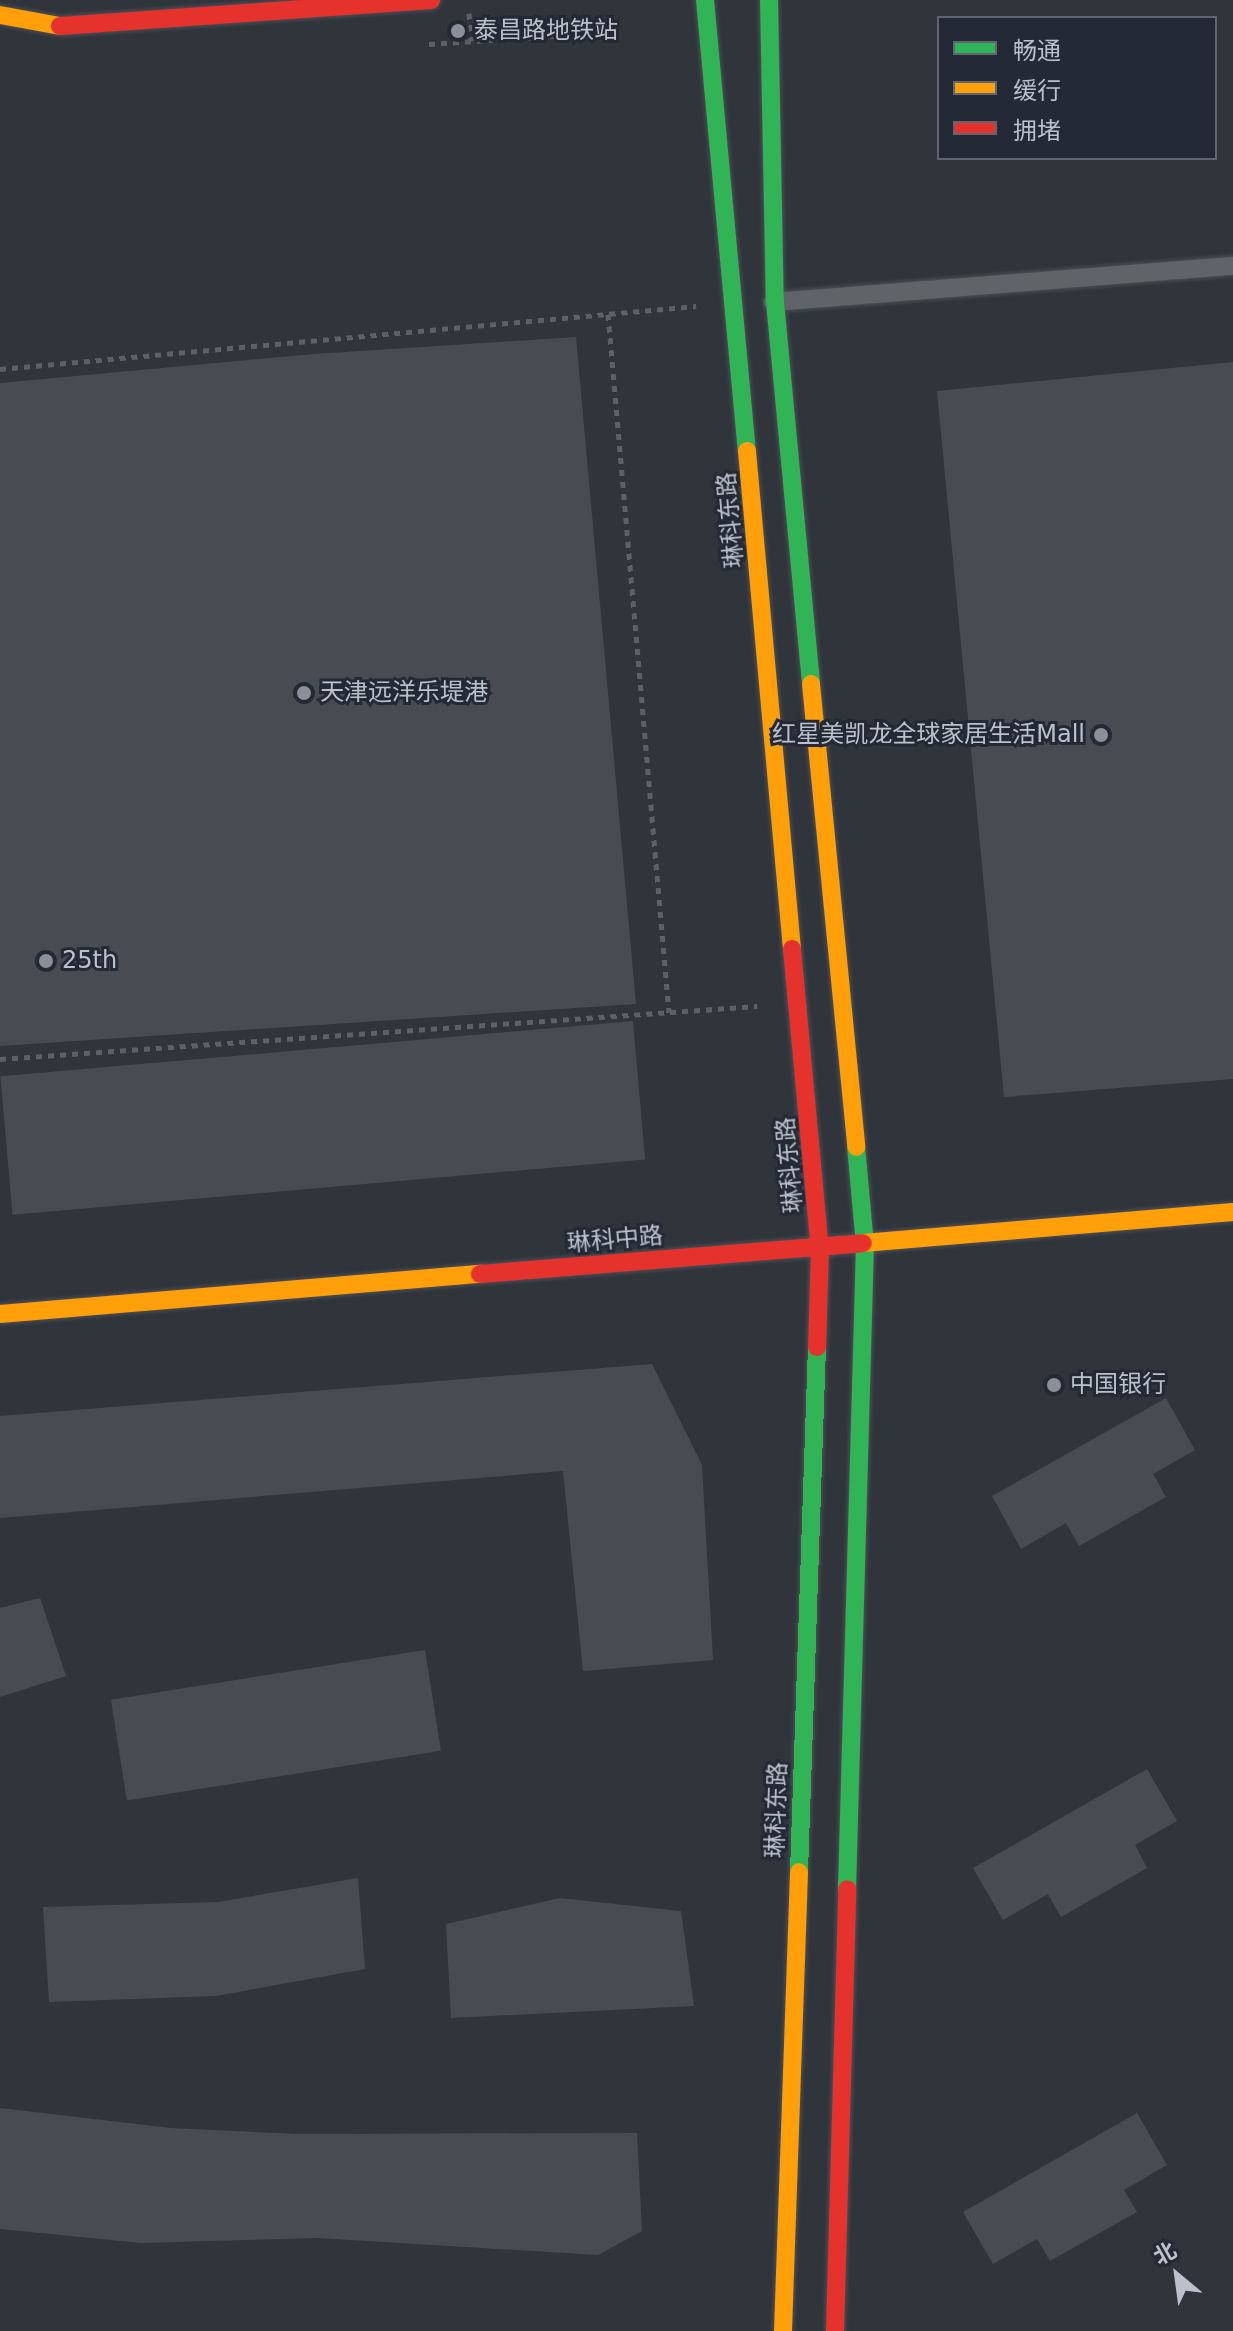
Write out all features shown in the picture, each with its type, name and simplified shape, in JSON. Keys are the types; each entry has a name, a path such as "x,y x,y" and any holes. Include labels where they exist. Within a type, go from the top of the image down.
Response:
{"main road":[{"path":"0,31 431,0"},
{"name":"琳科东路","path":"705,0 801,1003 820,1248 783,2331"},
{"path":"769,0 775,302 865,1245 835,2331"},
{"path":"0,15 60,26"},
{"name":"琳科中路","path":"362,1263 1233,1192"},
{"name":"琳科中路","path":"0,1314 865,1245 1233,1212"}],"lane":[{"path":"734,303 1233,266"}],"path":[{"path":"468,0 471,41"},
{"path":"425,44 584,34"},
{"path":"0,369 734,303"},
{"path":"608,314 669,1012"},
{"path":"0,1059 801,1003"}],"building":[{"name":"天津远洋乐堤港","path":"576,337 636,1004 0,1046 0,383 314,354"},
{"name":"红星美凯龙全球家居生活Mall","path":"1233,362 1233,1079 1004,1097 937,391"},
{"path":"633,1021 645,1159 13,1215 0,1076"},
{"path":"652,1364 702,1465 713,1660 583,1671 563,1471 0,1518 0,1416"},
{"path":"1166,1398 1195,1450 1153,1474 1166,1497 1079,1546 1066,1523 1021,1549 992,1496"},
{"path":"40,1598 66,1676 0,1697 0,1608"},
{"path":"425,1650 441,1751 127,1800 111,1700"},
{"path":"1147,1769 1177,1821 1135,1845 1147,1868 1061,1917 1048,1894 1003,1920 973,1868"},
{"path":"358,1878 365,1969 216,1996 49,2002 43,1907 218,1902"},
{"path":"560,1898 681,1911 694,2006 451,2018 446,1924"},
{"path":"0,2108 171,2128 297,2134 637,2133 642,2231 598,2255 318,2238 141,2243 0,2229"},
{"path":"1137,2113 1167,2165 1124,2190 1137,2212 1050,2261 1037,2239 993,2264 963,2212"}],"traffic: fast":[{"path":"705,0 747,451"},
{"path":"769,0 775,302 811,684"},
{"path":"847,1889 865,1245 856,1147"},
{"path":"799,1872 817,1347"}],"traffic: slow":[{"path":"0,15 60,26"},
{"path":"747,451 792,949"},
{"path":"811,684 856,1147"},
{"path":"863,1243 1233,1212"},
{"path":"0,1314 480,1274"},
{"path":"783,2331 799,1872"}],"traffic: jam":[{"path":"60,26 431,0"},
{"path":"792,949 820,1248 817,1347"},
{"path":"480,1274 863,1243"},
{"path":"835,2331 847,1889"}],"place":[{"name":"泰昌路地铁站","path":"458,31"},
{"name":"天津远洋乐堤港","path":"304,693"},
{"name":"红星美凯龙全球家居生活Mall","path":"1101,735"},
{"name":"25th","path":"46,961"},
{"name":"中国银行","path":"1054,1385"}]}
